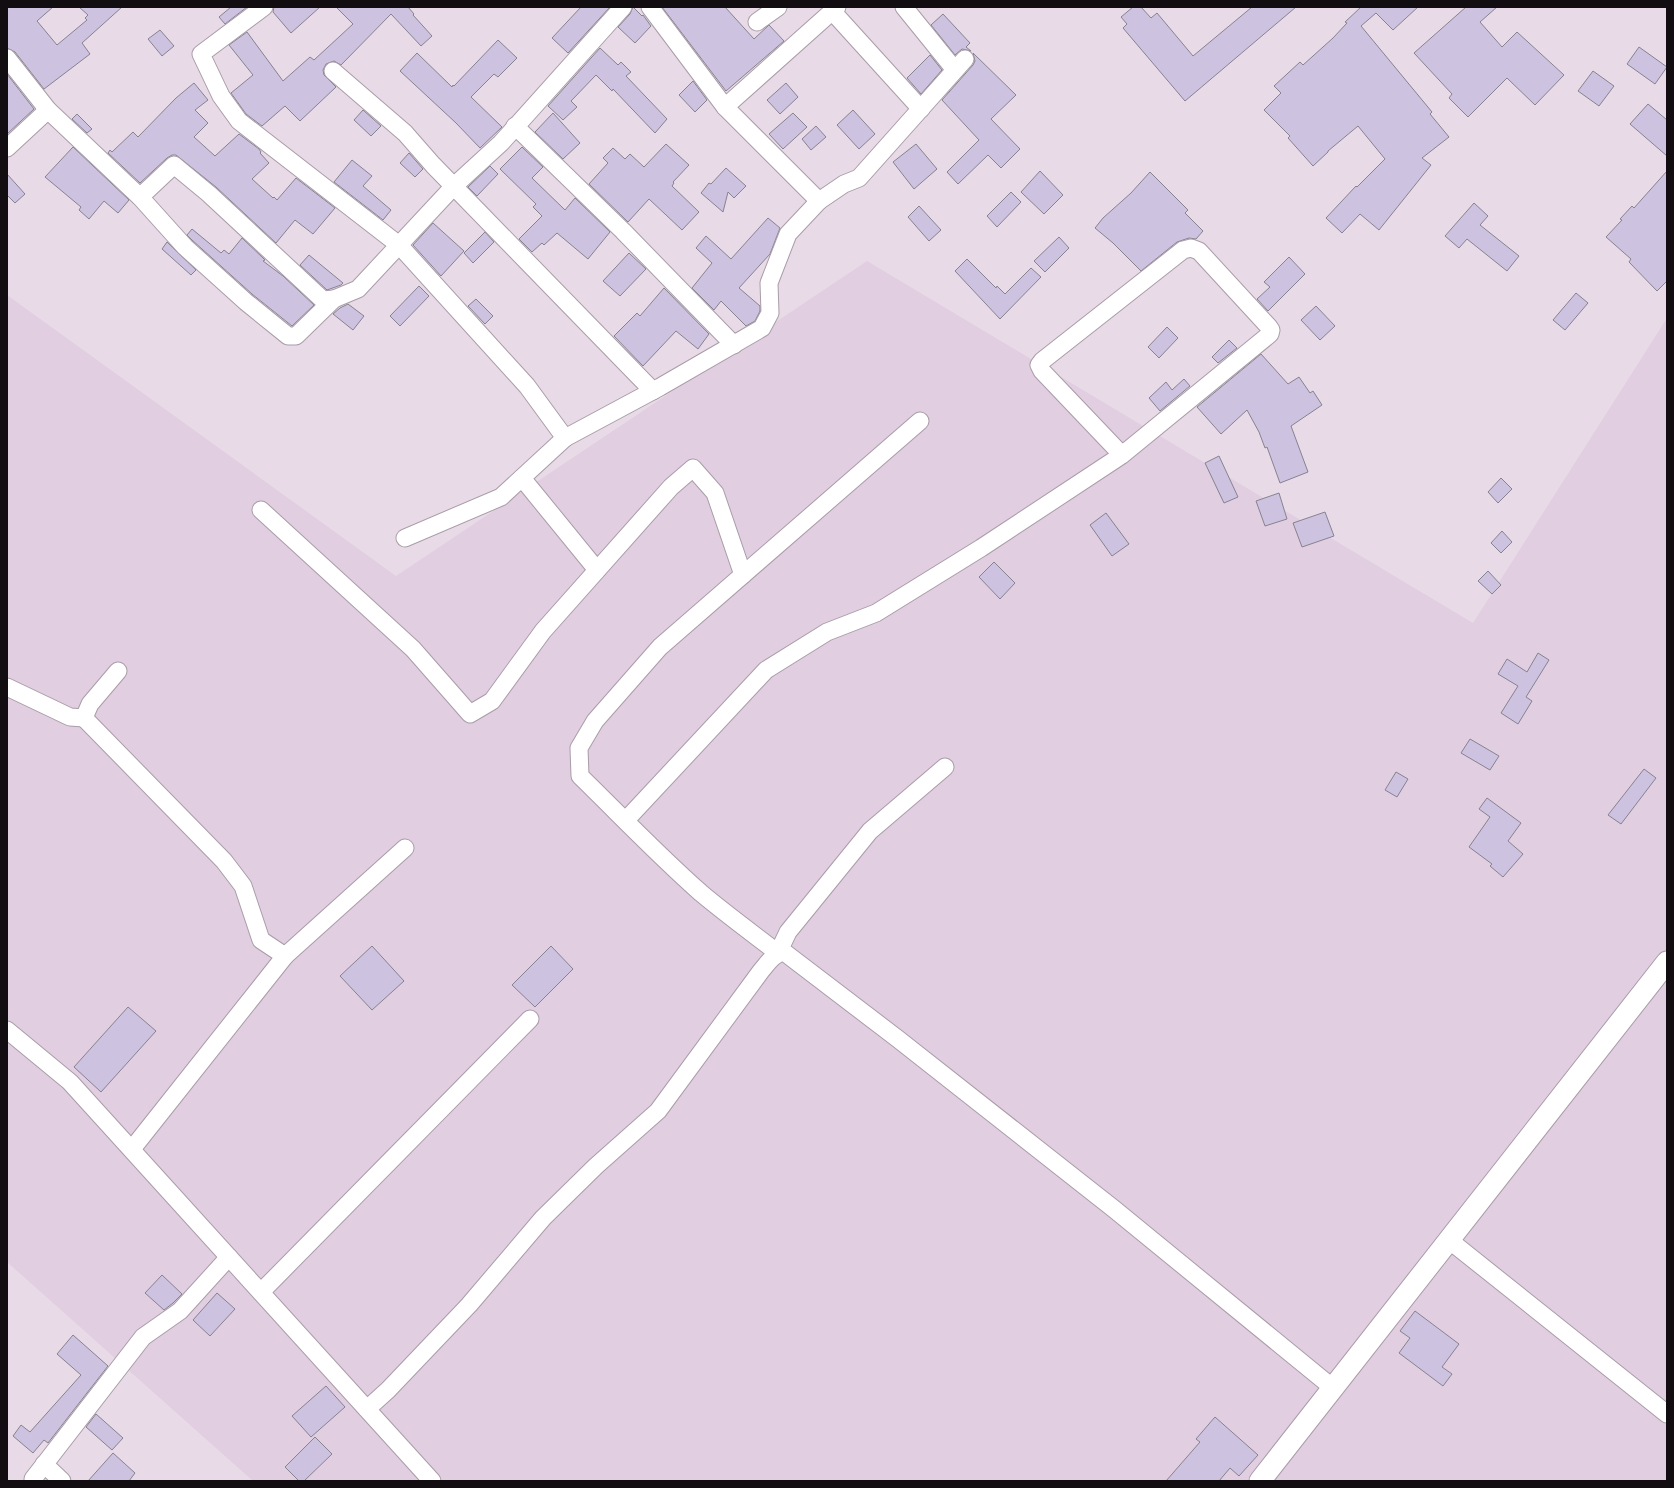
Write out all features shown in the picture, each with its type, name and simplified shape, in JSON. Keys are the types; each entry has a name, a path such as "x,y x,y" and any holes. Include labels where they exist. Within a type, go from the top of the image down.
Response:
{"main road":[{"path":"1260,1481 1667,962"}],"street":[{"path":"264,7 200,54 221,96 239,121 399,245 527,386 565,438"},
{"path":"140,197 174,165 209,194 323,300 334,299 358,289 454,186 501,143 623,7"},
{"path":"650,7 725,107 819,201"},
{"path":"757,22 778,7"},
{"path":"405,538 501,497 565,438 653,391 762,328 770,313 769,283 788,234 819,201 844,184 859,178 960,65 904,7"},
{"path":"725,107 835,9 921,109"},
{"path":"7,58 48,110 140,197 185,247 246,302 288,336 296,336 301,333 334,299"},
{"path":"333,71 405,133 433,165 653,391"},
{"path":"7,148 48,110"},
{"path":"515,126 623,232 734,345"},
{"path":"626,820 766,670 827,632 876,613 980,548 1122,454 1270,334 1271,330 1199,251 1191,248 1184,250 1177,255 1042,360 1039,365 1042,371 1122,454"},
{"path":"778,953 701,893 640,836 626,820 580,776 579,748 595,721 660,647 920,421"},
{"path":"261,510 413,649 470,714 492,701 543,631 671,488 693,468 715,493 743,575"},
{"path":"522,478 597,570"},
{"path":"84,718 90,704 118,671"},
{"path":"7,687 70,717 84,718 224,861 243,886 261,940 285,956"},
{"path":"778,953 788,932 870,831 944,767"},
{"path":"132,1149 285,956 405,848"},
{"path":"367,1409 388,1390 469,1305 543,1218 596,1166 658,1111 770,959 778,953 784,952 790,955 892,1034 1114,1209 1333,1388"},
{"path":"260,1292 530,1019"},
{"path":"7,1030 70,1082 432,1481"},
{"path":"1449,1240 1667,1414"},
{"path":"33,1479 143,1337 180,1311 229,1257"},
{"path":"44,1464 62,1481"}],"shaded area":[{"path":"867,261 1473,623 1667,318 1667,1481 253,1481 7,1262 7,295 396,576"}],"building":[{"path":"7,7 53,7 37,21 57,45 87,20 85,18 88,15 79,7 122,7 82,43 90,54 44,89 15,52 7,48"},
{"path":"231,7 247,7 225,24 219,17"},
{"path":"274,7 320,7 291,33 273,12"},
{"path":"336,7 408,7 414,14 413,15 432,36 421,46 391,14 341,65 334,61 326,64 323,70 324,75 336,87 300,121 285,106 262,126 246,114 231,93 253,75 229,45 247,32 283,81 310,57 314,60 353,24"},
{"path":"581,7 610,7 568,53 552,38"},
{"path":"633,7 642,16 643,15 651,26 635,43 618,27 630,14"},
{"path":"662,7 725,7 754,39 769,25 784,41 726,91"},
{"path":"1133,7 1141,7 1151,18 1157,13 1193,56 1252,7 1296,7 1185,101 1123,28 1127,24 1121,17"},
{"path":"1361,7 1418,7 1393,30 1376,13 1361,26 1432,112 1430,114 1449,137 1422,158 1431,165 1379,230 1360,214 1342,233 1326,218 1356,186 1357,187 1385,159 1358,126 1328,151 1313,166 1288,138 1290,136 1264,110 1281,93 1274,86 1300,62 1303,65 1333,38 1347,23 1345,22"},
{"path":"1466,7 1497,7 1480,22 1502,47 1517,32 1564,75 1535,105 1507,78 1468,117 1449,98 1452,94 1414,53"},
{"path":"943,14 970,43 966,47 971,51 962,49 955,55 931,25"},
{"path":"160,30 174,46 162,56 148,39"},
{"path":"498,40 517,58 498,77 494,74 471,97 502,127 480,148 456,123 400,71 417,53 452,87"},
{"path":"1639,47 1667,67 1655,84 1627,64"},
{"path":"600,48 618,65 621,62 631,72 626,76 667,119 655,133 613,89 612,91 596,75 571,101 577,107 563,120 548,106"},
{"path":"973,53 1016,95 991,119 1020,149 1001,168 988,155 958,184 947,172 979,140 942,100 973,65 975,61"},
{"path":"930,55 942,70 921,94 907,78"},
{"path":"1593,71 1614,86 1599,106 1578,91"},
{"path":"7,74 34,109 7,134"},
{"path":"693,81 707,100 695,112 679,95"},
{"path":"194,83 208,100 195,110 208,123 194,137 215,156 239,134 259,149 261,152 260,153 269,163 252,179 273,198 274,197 277,200 296,178 335,208 313,234 295,220 276,243 216,187 176,155 172,155 167,158 140,183 108,153 110,150 112,152 133,132 138,137 176,98"},
{"path":"786,83 798,97 780,114 767,100"},
{"path":"1648,104 1667,120 1667,156 1630,124"},
{"path":"363,110 381,126 371,136 354,120"},
{"path":"853,110 875,134 859,149 837,125"},
{"path":"553,113 580,143 563,159 535,132"},
{"path":"793,113 807,127 783,149 769,134"},
{"path":"77,114 92,129 87,133 72,119"},
{"path":"816,126 826,137 811,150 802,139"},
{"path":"666,144 689,165 673,182 674,183 672,186 699,212 682,230 649,199 628,222 589,184 608,163 603,158 613,148 625,159 630,154 644,167"},
{"path":"916,144 937,169 914,189 893,162"},
{"path":"73,147 129,200 118,213 104,201 89,219 79,210 81,207 45,177"},
{"path":"522,147 543,167 532,178 565,210 575,198 610,232 588,259 557,233 544,245 542,243 532,252 519,239 542,216 533,207 536,204 500,169"},
{"path":"409,153 423,169 415,177 400,163"},
{"path":"352,160 372,176 363,186 391,210 383,220 334,182"},
{"path":"490,166 498,174 477,196 468,187"},
{"path":"726,168 746,186 734,198 728,192 723,212 701,193 709,183 711,184"},
{"path":"1040,171 1063,195 1044,214 1021,192"},
{"path":"1667,171 1667,281 1657,291 1629,262 1631,259 1606,237 1622,220 1620,219 1632,206 1634,208"},
{"path":"1150,172 1188,210 1185,213 1203,231 1196,239 1189,238 1177,242 1141,271 1113,243 1095,228 1103,218 1131,193"},
{"path":"7,174 25,194 15,203 7,195"},
{"path":"1011,192 1021,202 997,227 987,216"},
{"path":"1474,203 1488,216 1480,225 1519,256 1507,271 1467,239 1459,248 1445,236"},
{"path":"919,206 941,230 929,241 908,217"},
{"path":"768,218 780,228 770,254 739,288 760,306 760,311 755,321 746,326 721,301 714,310 692,288 712,263 696,248 706,236 731,259"},
{"path":"433,223 464,251 441,276 413,245"},
{"path":"192,229 221,253 224,250 229,254 242,238 265,260 263,261 283,276 314,305 292,326 252,294 192,240 187,235"},
{"path":"485,232 494,242 473,263 464,253"},
{"path":"1059,237 1069,248 1045,272 1034,261"},
{"path":"167,242 196,270 191,275 162,249"},
{"path":"629,253 646,269 620,296 603,281"},
{"path":"309,255 343,283 327,290 300,265"},
{"path":"1289,257 1305,274 1268,311 1257,299 1270,287 1264,282"},
{"path":"967,259 996,288 997,286 1005,294 1031,268 1041,277 1000,319 955,271"},
{"path":"419,286 429,296 400,326 390,316"},
{"path":"664,288 709,334 698,349 676,331 643,366 614,336 637,313 640,316"},
{"path":"1576,293 1588,303 1565,330 1553,320"},
{"path":"476,299 493,316 485,324 468,306"},
{"path":"348,304 364,316 353,330 333,314"},
{"path":"1316,306 1335,326 1320,340 1301,320"},
{"path":"1167,327 1178,338 1159,358 1148,347"},
{"path":"1229,340 1237,348 1218,363 1212,357"},
{"path":"1261,354 1288,384 1299,377 1310,393 1313,391 1322,405 1291,426 1308,472 1280,483 1267,447 1265,448 1259,432 1247,410 1221,434 1197,407"},
{"path":"1184,379 1190,386 1160,411 1149,398 1166,382 1172,390"},
{"path":"1219,456 1238,497 1224,503 1205,463"},
{"path":"1501,478 1512,489 1498,503 1488,492"},
{"path":"1279,493 1287,519 1265,526 1256,501"},
{"path":"1325,512 1334,536 1302,547 1293,523"},
{"path":"1106,513 1129,544 1112,556 1090,525"},
{"path":"1502,531 1512,542 1501,553 1491,543"},
{"path":"994,562 1015,583 1000,599 979,577"},
{"path":"1488,571 1501,585 1492,594 1478,581"},
{"path":"1538,653 1549,660 1526,697 1532,701 1518,724 1501,713 1518,686 1498,674 1507,659 1527,672"},
{"path":"1470,739 1499,756 1490,770 1461,753"},
{"path":"1644,769 1656,778 1621,824 1608,815"},
{"path":"1396,772 1408,779 1397,797 1385,790"},
{"path":"1487,798 1521,823 1508,841 1523,854 1503,877 1490,866 1492,864 1469,847 1490,817 1479,809"},
{"path":"372,946 404,981 372,1010 340,976"},
{"path":"551,946 573,969 535,1007 512,985"},
{"path":"128,1007 156,1031 101,1092 74,1067"},
{"path":"162,1275 182,1294 164,1310 145,1293"},
{"path":"217,1293 235,1309 210,1336 193,1320"},
{"path":"1415,1311 1459,1344 1442,1367 1452,1374 1443,1386 1399,1353 1410,1338 1400,1331"},
{"path":"73,1335 108,1366 48,1443 44,1440 33,1453 13,1436 21,1425 30,1432 81,1375 57,1354"},
{"path":"326,1386 345,1407 311,1437 292,1416"},
{"path":"96,1414 123,1438 112,1450 86,1427"},
{"path":"1215,1417 1258,1455 1239,1476 1230,1468 1219,1481 1166,1481 1200,1442 1196,1439"},
{"path":"315,1437 332,1454 304,1481 299,1481 285,1467"},
{"path":"113,1453 135,1473 129,1481 88,1481"}]}
